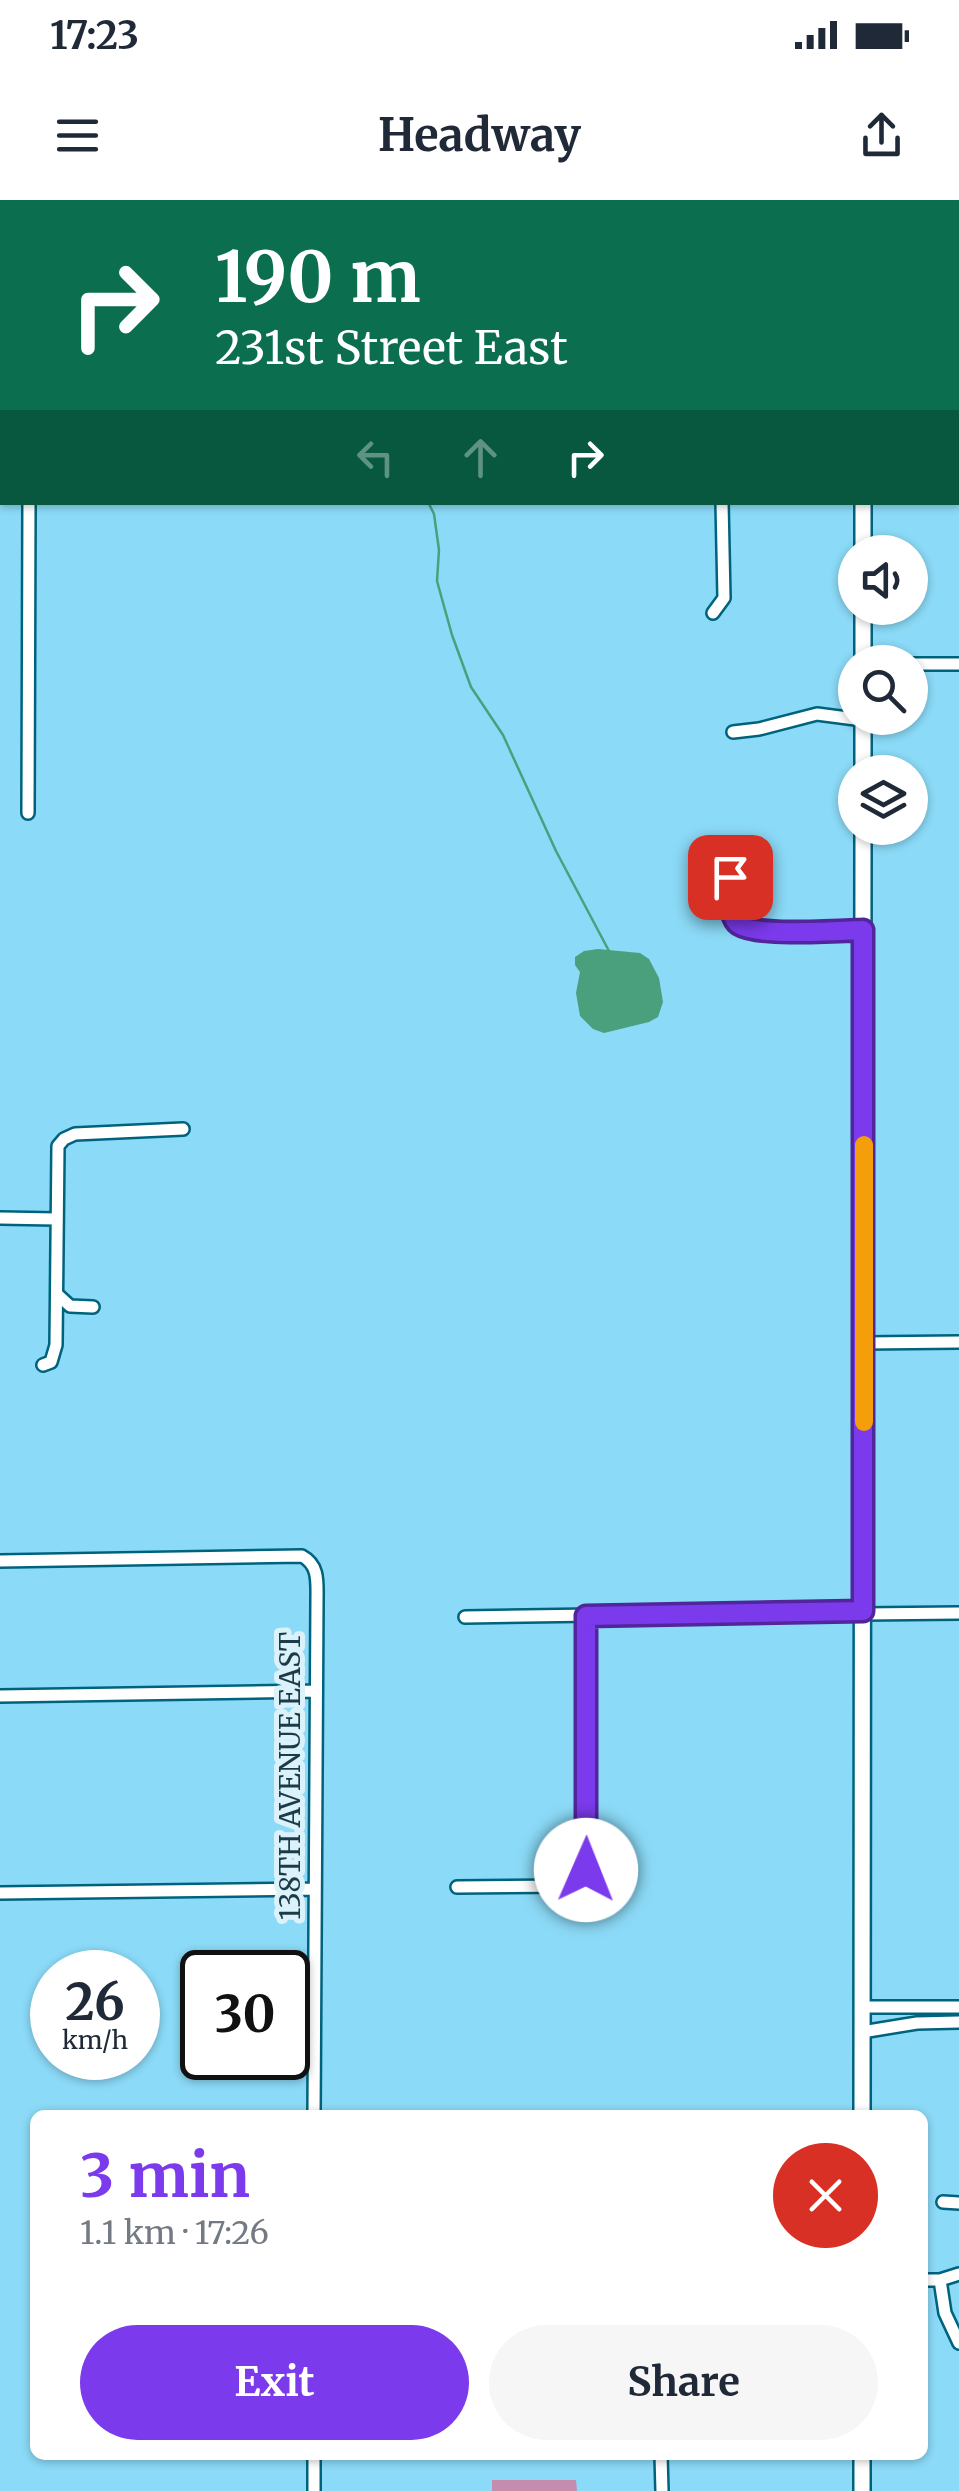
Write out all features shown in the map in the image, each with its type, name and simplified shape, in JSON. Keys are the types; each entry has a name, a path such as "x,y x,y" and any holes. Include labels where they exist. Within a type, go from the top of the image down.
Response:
{"main road":[{"path":"863,505 863,535"},
{"path":"862,2110 863,845"},
{"path":"862,2460 862,2491"}],"street":[{"path":"28,813 29,505"},
{"path":"713,613 724,598 722,505"},
{"path":"928,664 959,664"},
{"path":"733,732 817,714 838,716"},
{"path":"730,877 734,918 744,929 863,930"},
{"path":"43,1365 53,1359 58,1296 57,1152 61,1142 75,1134 183,1129"},
{"path":"0,1218 56,1219"},
{"path":"58,1296 70,1306 92,1308"},
{"path":"864,1343 959,1342"},
{"name":"138TH AVENUE EAST","path":"0,1561 302,1556 316,1571 314,2110"},
{"path":"464,1617 959,1613"},
{"path":"457,1887 569,1886 583,1877 587,1866 586,1616"},
{"path":"0,1696 316,1691"},
{"path":"0,1894 314,1889"},
{"path":"863,2007 959,2008"},
{"path":"862,2032 917,2023 959,2022"},
{"path":"942,2202 959,2203"},
{"path":"928,2280 959,2274"},
{"path":"940,2280 945,2313 959,2343"},
{"path":"314,2460 314,2491"},
{"path":"661,2460 662,2491"}],"shaded area":[{"path":"598,949 640,953 649,959 659,978 663,1002 658,1017 604,1033 593,1029 580,1016 576,993 580,972 575,957"},
{"path":"492,2480 576,2480 577,2491 492,2491"}],"waterway":[{"path":"430,505 439,550 437,581 471,687 503,735 556,851 609,951"}],"slow traffic":[{"path":"864,1145 864,1422"}],"route":[{"path":"586,1870 586,1616 863,1611 863,930 744,929 732,912 730,877"}]}
